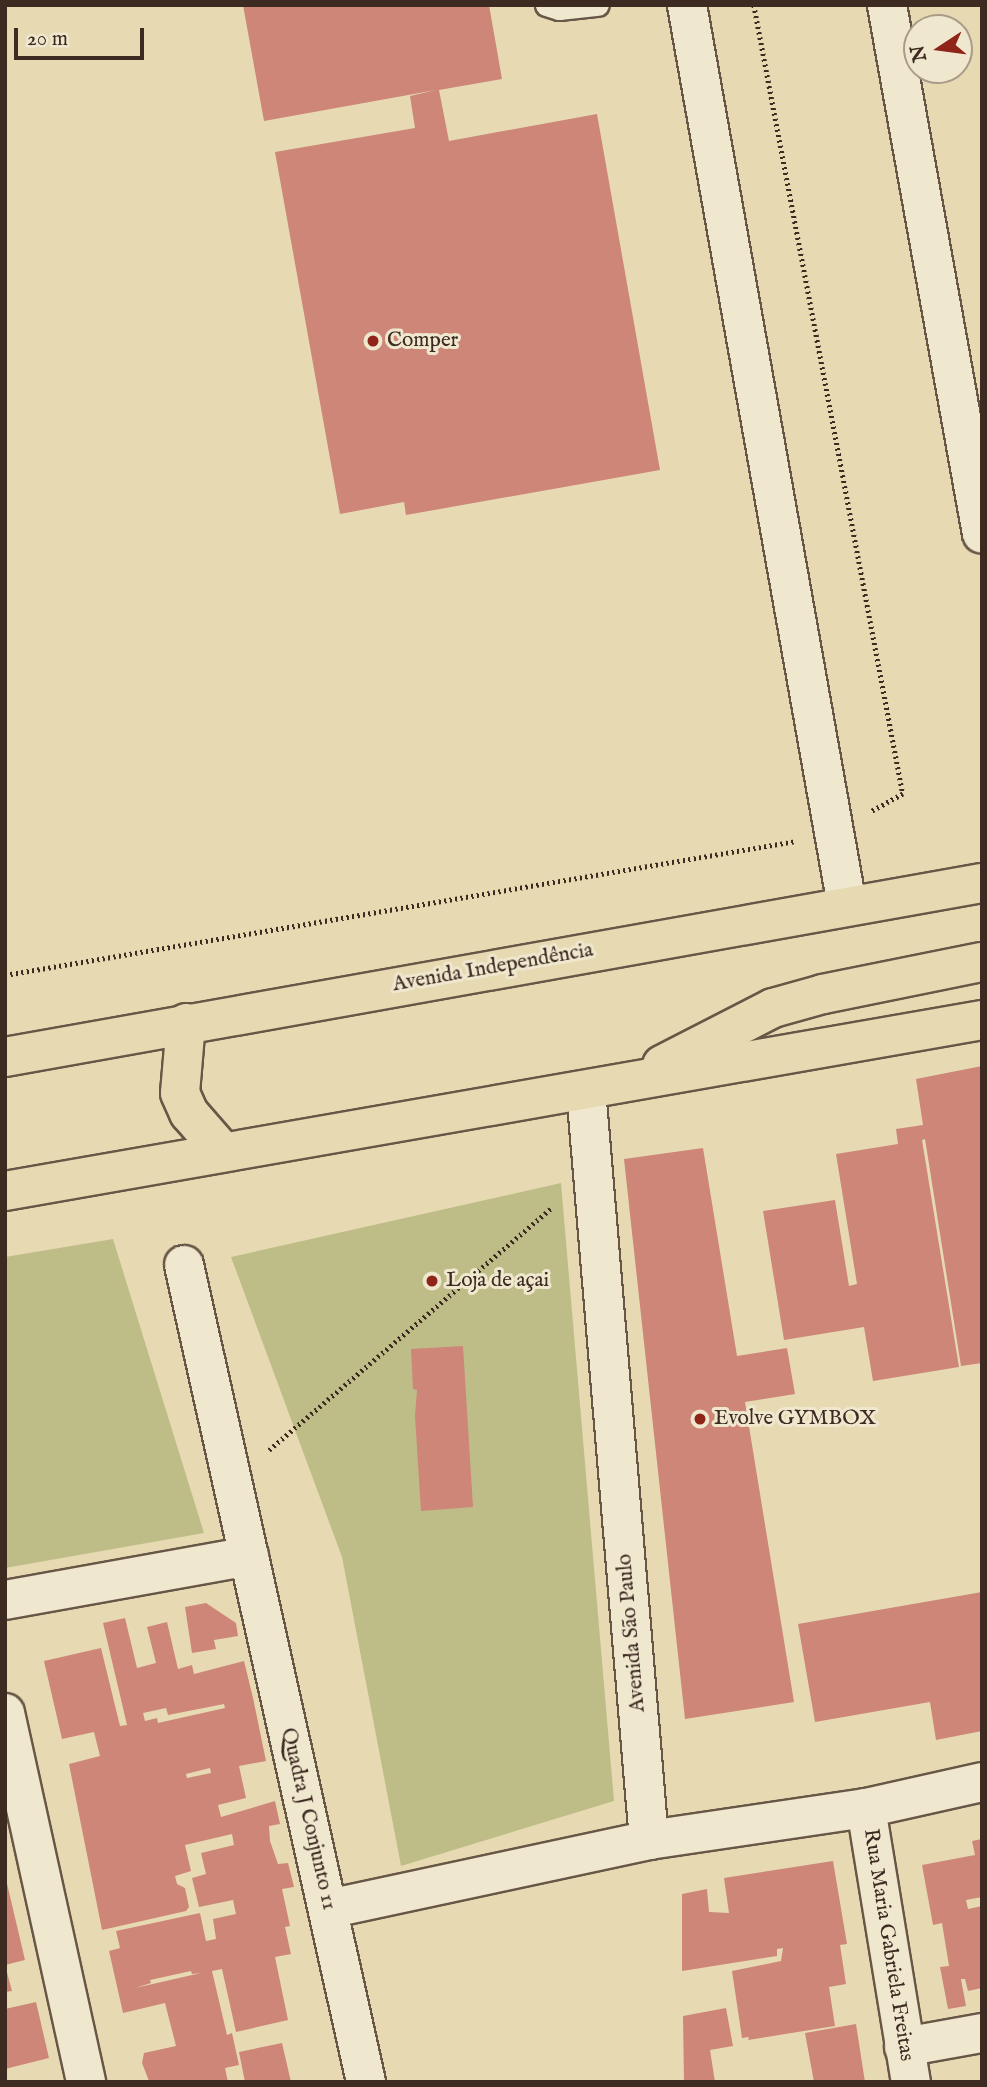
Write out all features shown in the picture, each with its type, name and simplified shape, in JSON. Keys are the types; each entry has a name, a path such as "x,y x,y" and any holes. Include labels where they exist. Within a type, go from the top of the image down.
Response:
{"main road":[{"name":"Avenida Independência","path":"5,1058 186,1023 982,883"},
{"path":"626,1084 773,1008 823,994 982,962"},
{"path":"5,1191 982,1020"},
{"path":"186,1023 180,1093 189,1113 223,1152"}],"street":[{"path":"687,5 847,905"},
{"path":"887,5 982,534"},
{"name":"Avenida São Paulo","path":"586,1090 649,1840"},
{"name":"Quadra J Conjunto 11","path":"184,1265 366,2082"},
{"path":"5,1600 249,1556"},
{"path":"5,1713 86,2082"},
{"path":"328,1909 649,1840 866,1808 982,1782"},
{"name":"Rua Maria Gabriela Freitas","path":"866,1808 907,2064"},
{"path":"907,2064 982,2033"}],"lane":[{"path":"546,5 559,9 598,5"}],"path":[{"path":"5,975 834,834 903,794 754,5"},
{"path":"232,1480 551,1210 550,1197"}],"shaded area":[{"path":"561,1183 614,1801 401,1866 342,1557 231,1257"},
{"path":"113,1239 204,1533 5,1568 5,1257"}],"building":[{"path":"243,5 489,5 502,79 439,90 449,141 597,114 660,470 406,515 404,502 340,514 275,152 415,128 410,96 436,90 264,121"},
{"path":"982,1066 982,1363 961,1366 925,1139 922,1140 959,1367 873,1381 864,1327 784,1340 763,1211 835,1200 849,1286 857,1284 836,1154 898,1144 896,1129 923,1125 916,1079"},
{"name":"Evolve GYMBOX","path":"703,1148 737,1356 787,1348 795,1394 745,1402 794,1702 685,1719 624,1159"},
{"path":"463,1346 473,1507 421,1511 415,1416 417,1390 413,1389 411,1349"},
{"path":"982,1592 982,1731 936,1740 930,1702 815,1722 798,1624"},
{"path":"206,1603 236,1623 238,1636 214,1640 216,1649 192,1653 185,1607"},
{"path":"125,1618 137,1668 156,1663 147,1627 167,1622 178,1669 192,1665 194,1674 244,1661 266,1761 239,1766 246,1798 218,1805 221,1817 275,1801 280,1824 269,1826 270,1841 278,1864 288,1863 294,1887 282,1889 290,1926 285,1927 291,1954 275,1957 288,2020 236,2032 222,1969 212,1971 227,2035 232,2033 239,2065 225,2068 228,2082 149,2081 142,2063 144,2053 176,2046 165,2003 123,2013 109,1951 120,1948 116,1931 200,1913 206,1941 216,1939 213,1919 236,1914 233,1900 199,1907 192,1878 206,1874 201,1853 234,1845 232,1834 185,1845 191,1871 175,1876 177,1884 185,1888 189,1907 186,1911 102,1930 69,1764 100,1756 94,1732 62,1739 44,1661 101,1648 120,1726 127,1725 103,1623","holes":["224,1704 225,1708 158,1723 157,1718 145,1721 143,1713 166,1708 168,1715","210,1768 211,1773 187,1778 186,1774","191,1971 192,1974 201,1973 135,1988 151,1983 150,1980"]},
{"path":"982,1839 982,1897 966,1900 968,1909 982,1906 982,1988 968,1991 965,1979 961,1979 966,2006 948,2009 940,1967 949,1966 942,1923 933,1925 922,1865 975,1855 972,1841"},
{"path":"833,1861 847,1944 840,1945 846,1984 829,1987 835,2026 748,2040 749,2037 742,2038 732,1971 781,1961 783,1948 777,1949 777,1956 682,1971 682,1894 707,1889 709,1912 729,1913 724,1878"},
{"path":"5,1875 25,1960 5,1965"},
{"path":"5,1965 12,1991 5,1992"},
{"path":"36,2002 49,2058 5,2069 5,2009"},
{"path":"726,2008 733,2046 710,2050 715,2082 684,2082 683,2016"},
{"path":"856,2024 865,2082 814,2082 805,2033"},
{"path":"282,2043 291,2082 245,2082 239,2052"}],"place":[{"name":"Comper","path":"373,341"},
{"name":"Loja de açai","path":"432,1281"},
{"name":"Evolve GYMBOX","path":"700,1419"}]}
